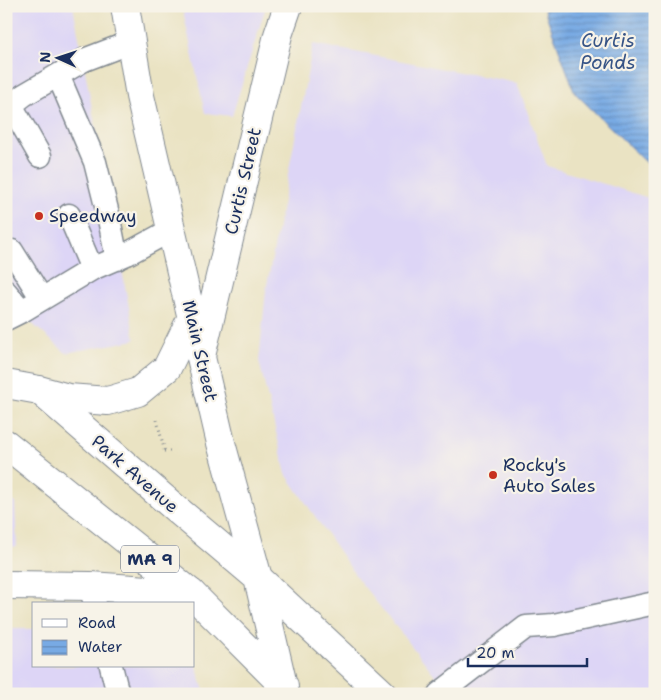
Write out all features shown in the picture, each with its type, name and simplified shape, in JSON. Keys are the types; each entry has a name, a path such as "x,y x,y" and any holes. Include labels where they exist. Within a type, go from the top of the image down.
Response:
{"main road":[{"name":"Main Street","path":"124,6 140,96 226,462 288,691"},
{"name":"Curtis Street","path":"201,356 278,35 288,6"},
{"path":"6,384 68,398 108,401 138,392 167,368 192,317"},
{"name":"Park Avenue","path":"39,390 258,578 383,694"},
{"name":"MA 9","path":"6,444 191,592 288,691"},
{"path":"6,585 92,595 191,592"}],"lane":[{"path":"40,156 8,107 24,95 84,60 131,42"},
{"path":"58,75 95,162 117,259"},
{"path":"69,214 92,269"},
{"path":"6,292 14,315 92,269 117,259 172,230"},
{"path":"12,251 42,299"},
{"path":"439,694 526,627 554,625 655,603"},
{"path":"112,668 118,694"}],"path":[{"path":"156,417 166,459"},
{"path":"164,451 174,451"}],"shaded area":[{"path":"6,6 73,6 135,340 66,353 6,301"},
{"path":"182,6 266,6 232,116 205,113"},
{"path":"313,44 517,83 547,166 655,200 655,694 450,694 358,579 286,474 259,361 266,290"},
{"path":"6,496 15,503 17,547 6,547"},
{"path":"6,629 32,629 32,668 195,668 195,663 205,694 6,694"}],"water":[{"name":"Curtis Ponds","path":"543,6 655,6 655,169 575,93"}],"place":[{"name":"Speedway","path":"39,216"},
{"name":"Rocky's Auto Sales","path":"493,475"}]}
